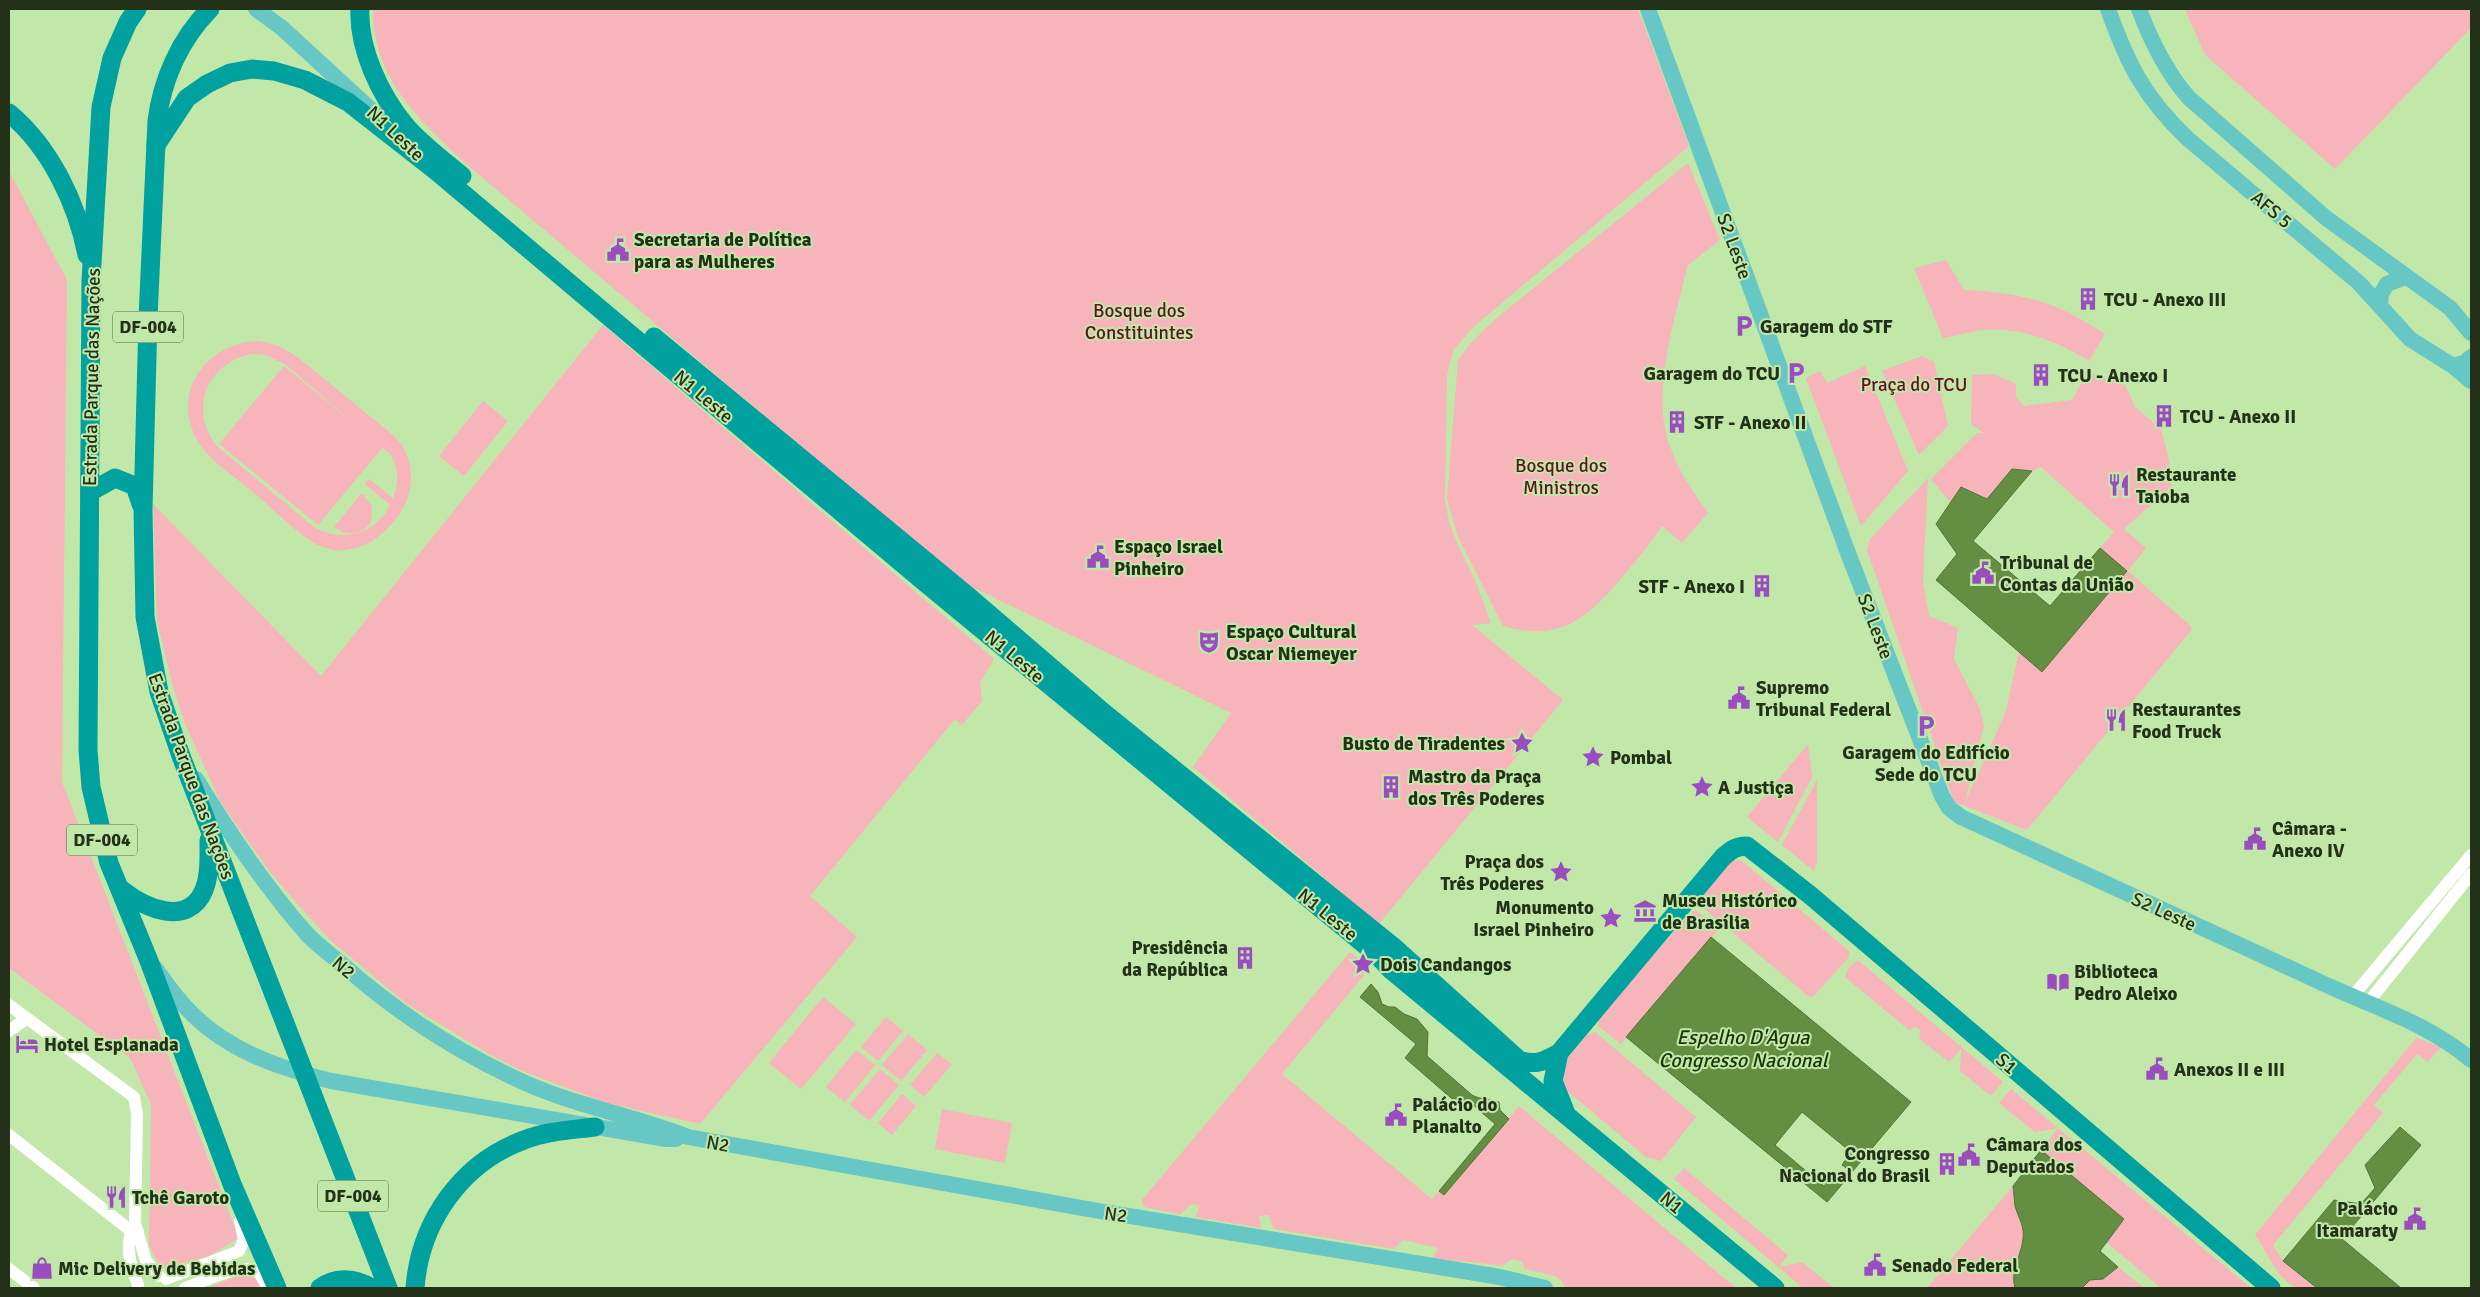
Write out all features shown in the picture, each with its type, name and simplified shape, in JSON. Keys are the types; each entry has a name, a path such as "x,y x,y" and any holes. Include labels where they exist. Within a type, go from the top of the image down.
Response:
{"highway":[{"path":"360,9 364,44 372,68 390,102 406,125 441,166"},
{"name":"Estrada Parque das Nações","path":"204,14 180,50 165,82 160,101 156,145 142,510 145,625 159,692 181,756 388,1288"},
{"name":"Estrada Parque das Nações","path":"132,16 112,58 101,107 91,280 88,750 90,787 109,863 149,961 232,1184 277,1288"},
{"path":"156,145 187,98 207,84 230,73 252,69 274,71 305,80 348,102 441,166"},
{"path":"9,113 44,151 66,192 83,236 91,280"},
{"name":"N1 Leste","path":"441,166 968,596 1104,713 1396,949 1520,1060 1531,1064 1542,1062 1559,1053"},
{"name":"N1 Leste","path":"441,166 922,580 1376,954 1391,970 1568,1116"},
{"path":"90,492 115,478 126,481 135,486 142,510"},
{"path":"121,889 138,903 157,910 174,912 190,907 200,898 207,881 210,861 209,827"},
{"name":"S1","path":"1559,1053 1723,857 1732,849 1739,846 1747,846 1810,895 2271,1288"},
{"path":"1559,1053 1553,1081 1554,1089 1568,1116"},
{"name":"N1","path":"1568,1116 1775,1288"},
{"path":"414,1288 427,1235 443,1204 464,1177 502,1150 524,1140 552,1132 595,1127"},
{"path":"320,1288 339,1279 356,1281 372,1288"}],"main road":[{"name":"N1 Leste","path":"256,9 282,28 363,102 441,166"},
{"name":"S2 Leste","path":"1648,9 1848,553 1942,796 1949,808 1961,817 2062,865 2359,1001 2420,1025 2452,1044 2471,1060"},
{"name":"AFS 5","path":"2108,9 2130,65 2149,97 2165,117 2188,139 2359,283 2410,339 2454,366 2471,381"},
{"name":"AFS 5","path":"2139,9 2154,45 2173,80 2189,98 2326,218 2405,277 2445,304 2471,333"},
{"path":"2380,305 2381,294 2387,284 2405,277"},
{"path":"2454,366 2464,363 2471,357"},
{"name":"N2","path":"181,756 226,828 263,880 307,934 410,1020 523,1083 582,1105 688,1137 1083,1208 1500,1277 1545,1288"},
{"name":"N2","path":"149,961 181,1003 213,1032 252,1056 289,1071 331,1081 666,1139 688,1137"}],"street":[{"path":"2359,1001 2471,855"},
{"path":"2359,1001 2471,874"},
{"path":"9,1006 134,1097 137,1114 134,1228 130,1264 138,1286 147,1276 166,1281 236,1253 241,1248 244,1234 232,1184"},
{"path":"9,1031 26,1019"},
{"path":"9,1135 134,1228 146,1261 166,1281"},
{"path":"185,1288 221,1274 248,1268 260,1272 268,1288"},
{"path":"9,1269 34,1288"}],"green space":[{"name":"Bosque dos Constituintes","path":"373,9 1638,9 1689,146 1472,328 1453,351 1447,376 1445,500 1449,521 1476,582 1491,623 1472,625 1563,700 1379,924 1193,767 1231,713 960,581 465,163 431,130 401,95 390,77 381,56 375,34"},
{"path":"2185,9 2471,9 2471,28 2335,169 2205,55"},
{"name":"Bosque dos Ministros","path":"1688,163 1720,240 1688,265 1671,332 1663,380 1664,425 1677,464 1708,513 1682,543 1662,526 1649,545 1611,590 1586,614 1572,623 1541,631 1503,626 1458,537 1447,499 1458,360 1470,344 1493,321"},
{"path":"9,171 67,280 62,782 239,1238 207,1257 160,1269 149,1244 151,1104 130,1058 9,968"},
{"path":"1946,260 1964,290 1985,291 2038,301 2054,306 2105,334 2089,361 2052,342 2010,330 1982,330 1943,338 1914,268"},
{"path":"603,325 993,658 980,682 982,701 962,725 955,719 810,896 857,937 700,1124 607,1103 522,1071 489,1054 407,1004 330,940 270,872 221,803 186,726 174,691 157,621 153,504 321,676"},
{"path":"260,341 279,346 296,356 393,435 399,442 408,458 411,477 410,486 405,504 390,526 380,535 357,548 331,549 318,545 293,528 253,492 220,466 199,443 189,417 188,400 193,384 201,370 212,358 226,349 242,343","holes":["253,354 265,355 285,364 391,455 396,466 397,476 393,498 369,479 365,484 390,505 384,515 367,529 358,533 337,535 315,528 217,446 208,432 203,403 207,389 214,377 224,366 237,358"]},
{"name":"Praça do TCU","path":"1922,356 1934,362 1948,426 1919,455 1882,371"},
{"path":"284,366 383,447 318,525 219,444"},
{"path":"1865,366 1908,471 1861,526 1806,378 1820,371 1827,383"},
{"path":"2087,372 2125,385 2135,407 2161,429 2168,455 2172,486 2124,529 2146,548 2128,571 2193,628 2027,830 1954,802 1867,550 1870,539 1928,478 1923,581 1929,616 1958,628 1954,659 1980,709 1984,726 1965,802 2005,714 2019,652 2042,672 2127,571 2100,548 2114,532 2041,467 2032,471 2012,469 1987,499 1961,487 1950,502 1931,479 1977,433 1984,433 1971,424 1972,375 1994,374 2016,384 2016,397 2024,406 2072,400"},
{"path":"483,401 508,421 464,476 439,456"},
{"path":"362,493 372,506 371,522 363,530 354,533 344,532 334,527"},
{"path":"1808,744 1812,777 1778,842 1747,817"},
{"path":"1817,780 1817,862 1814,871 1782,845"},
{"path":"1732,861 1742,861 1849,951 1849,957 1813,997 1808,996 1700,905 1701,898"},
{"path":"1696,910 1717,931 1621,1044 1598,1026 1599,1019 1687,916"},
{"path":"1350,952 1370,968 1282,1074 1432,1199 1439,1191 1444,1195 1519,1106 1736,1288 1566,1288 1558,1277 1524,1268 1523,1262 1512,1259 1503,1266 1433,1258 1438,1248 1403,1240 1394,1249 1274,1229 1268,1215 1259,1216 1261,1228 1195,1217 1200,1206 1192,1204 1180,1214 1144,1207 1142,1200"},
{"path":"1859,961 2003,1082 1991,1096 1960,1071 1961,1049 1949,1062 1919,1039 1921,1031 1916,1027 1909,1030 1845,977 1850,967"},
{"path":"823,997 856,1024 801,1089 769,1063"},
{"path":"886,1017 903,1031 878,1061 861,1047"},
{"path":"1595,1032 1696,1117 1661,1161 1646,1157 1559,1084 1561,1066 1588,1034"},
{"path":"908,1034 927,1050 901,1081 882,1065"},
{"path":"2416,1038 2441,1047 2428,1062 2417,1054 2374,1105 2383,1113 2273,1245 2283,1261 2317,1288 2297,1288 2278,1272 2255,1235"},
{"path":"856,1050 875,1065 845,1102 826,1087"},
{"path":"937,1053 952,1064 924,1097 910,1085"},
{"path":"880,1069 899,1085 869,1121 850,1105"},
{"path":"2011,1089 2251,1288 2161,1288 2106,1242 2124,1219 2041,1150 2058,1128 2035,1132 1999,1103"},
{"path":"902,1094 916,1106 892,1135 878,1123"},
{"path":"942,1109 1012,1123 1005,1163 935,1149"},
{"path":"1684,1168 1788,1255 1779,1267 1802,1262 1834,1288 1803,1288 1674,1179"},
{"path":"2013,1186 2015,1206 2023,1227 2024,1237 2013,1281 2015,1288 1927,1288"},
{"path":"2118,1267 2144,1288 2082,1288 2090,1280 2103,1279"},
{"path":"240,1275 256,1277 261,1288 207,1288"}],"water":[{"path":"2012,469 2032,471 1973,541 2050,606 2100,548 2127,571 2042,672 1936,580 1957,554 1936,524 1961,487 1987,499"},
{"name":"Espelho D'Agua Congresso Nacional","path":"1711,937 1911,1102 1852,1172 1842,1165 1851,1152 1802,1112 1775,1145 1824,1186 1834,1174 1844,1182 1827,1202 1626,1037"},
{"path":"1371,984 1378,992 1382,1004 1395,1007 1404,1014 1417,1019 1428,1032 1427,1056 1472,1095 1499,1102 1500,1110 1509,1119 1444,1195 1439,1191 1495,1124 1472,1104 1466,1111 1405,1058 1416,1044 1360,997"},
{"path":"2400,1127 2421,1145 2342,1239 2401,1288 2317,1288 2283,1261 2334,1200 2361,1204 2375,1188 2365,1165"},
{"path":"2041,1150 2124,1219 2100,1251 2118,1267 2103,1279 2090,1280 2082,1288 2015,1288 2014,1276 2023,1234 2015,1206 2013,1186"}],"place":[{"name":"Secretaria de Política para as Mulheres","path":"618,250"},
{"name":"TCU - Anexo III","path":"2088,299"},
{"name":"Garagem do STF","path":"1744,326"},
{"name":"Garagem do TCU","path":"1796,373"},
{"name":"TCU - Anexo I","path":"2041,375"},
{"name":"TCU - Anexo II","path":"2164,416"},
{"name":"STF - Anexo II","path":"1677,422"},
{"name":"Restaurante Taioba","path":"2119,485"},
{"name":"Espaço Israel Pinheiro","path":"1098,557"},
{"name":"Tribunal de Contas da União","path":"1983,573"},
{"name":"STF - Anexo I","path":"1762,586"},
{"name":"Espaço Cultural Oscar Niemeyer","path":"1209,642"},
{"name":"Supremo Tribunal Federal","path":"1739,698"},
{"name":"Restaurantes Food Truck","path":"2116,720"},
{"name":"Garagem do Edifício Sede do TCU","path":"1926,726"},
{"name":"Busto de Tiradentes","path":"1522,743"},
{"name":"Pombal","path":"1593,757"},
{"name":"Mastro da Praça dos Três Poderes","path":"1391,787"},
{"name":"A Justiça","path":"1702,787"},
{"name":"Câmara - Anexo IV","path":"2255,839"},
{"name":"Praça dos Três Poderes","path":"1561,872"},
{"name":"Museu Histórico de Brasília","path":"1645,911"},
{"name":"Monumento Israel Pinheiro","path":"1611,918"},
{"name":"Presidência da República","path":"1245,958"},
{"name":"Dois Candangos","path":"1363,964"},
{"name":"Biblioteca Pedro Aleixo","path":"2058,982"},
{"name":"Hotel Esplanada","path":"27,1044"},
{"name":"Anexos II e III","path":"2157,1069"},
{"name":"Palácio do Planalto","path":"1396,1115"},
{"name":"Câmara dos Deputados","path":"1969,1155"},
{"name":"Congresso Nacional do Brasil","path":"1947,1164"},
{"name":"Tchê Garoto","path":"116,1197"},
{"name":"Palácio Itamaraty","path":"2415,1219"},
{"name":"Senado Federal","path":"1875,1265"},
{"name":"Mic Delivery de Bebidas","path":"42,1268"}]}
